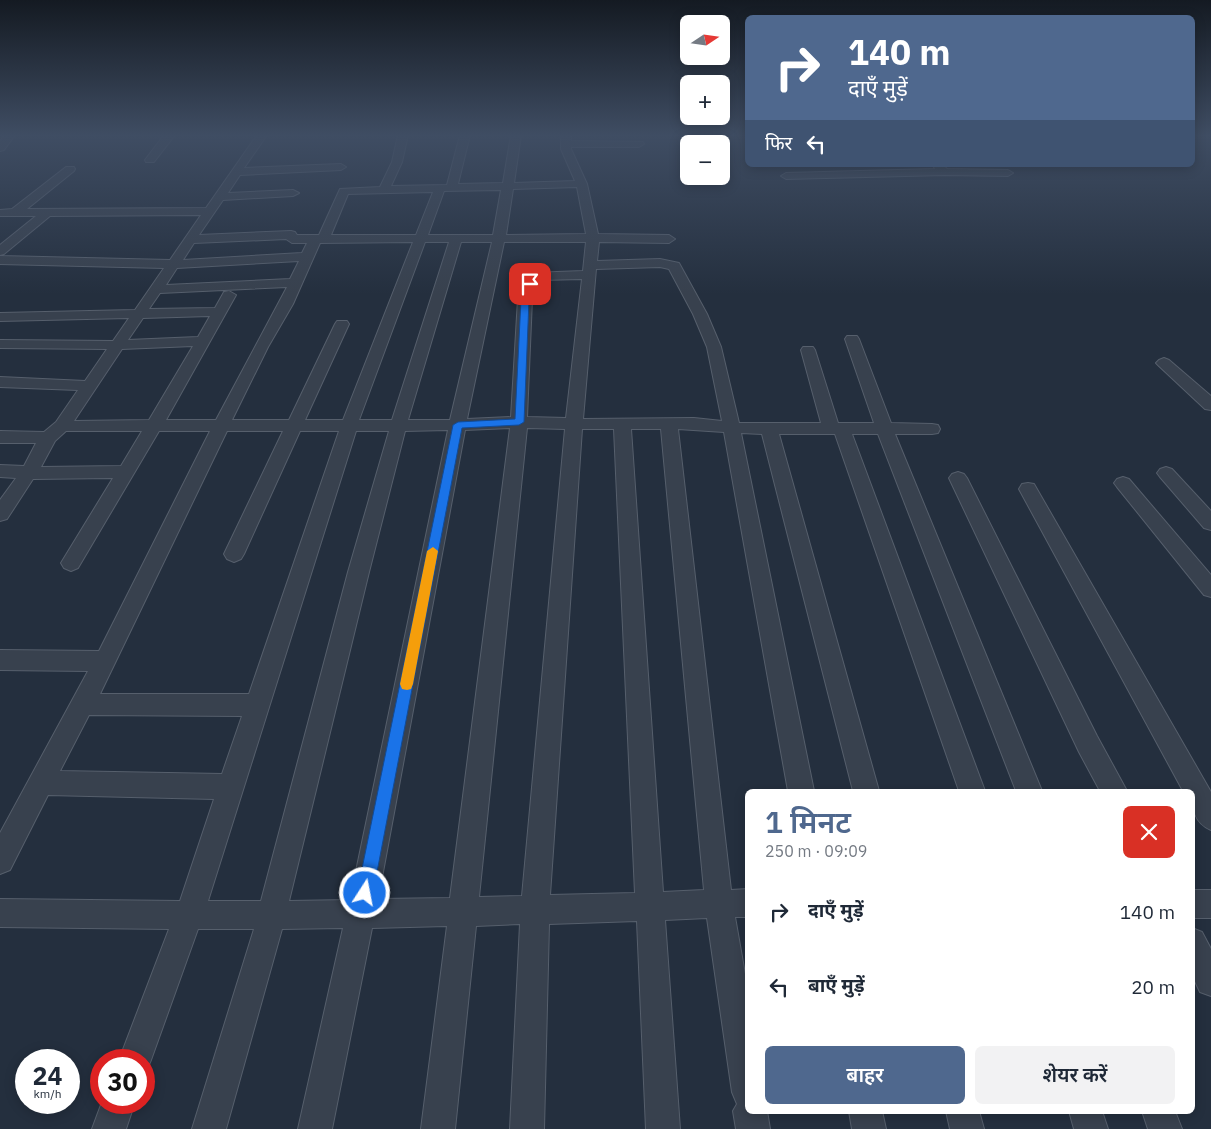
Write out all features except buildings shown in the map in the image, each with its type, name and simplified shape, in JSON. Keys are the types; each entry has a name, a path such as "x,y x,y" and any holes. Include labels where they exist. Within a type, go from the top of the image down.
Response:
{"street":[{"path":"5,214 43,188"},
{"path":"0,514 29,472 48,438 62,426 226,188"},
{"path":"0,860 105,661 307,257 319,239 344,192 432,188"},
{"path":"139,1049 189,915 349,425 421,238 446,188"},
{"path":"315,1129 361,913 469,366 499,238 508,188"},
{"path":"527,1129 535,911 574,424 593,238 583,188"},
{"path":"220,197 293,193"},
{"path":"5,214 211,210"},
{"path":"0,250 48,212"},
{"path":"192,239 292,237 319,239 669,239"},
{"path":"209,1129 272,914 398,425 428,321 456,238"},
{"path":"0,260 175,264 307,257"},
{"path":"438,1129 519,422 525,300 530,284 536,276 660,263 677,268 714,347 732,428 801,789"},
{"path":"158,289 295,283"},
{"path":"71,563 154,426 228,294"},
{"path":"0,317 218,312"},
{"path":"234,554 342,324"},
{"path":"852,339 884,428 1028,789"},
{"path":"0,344 119,345 201,341"},
{"path":"808,350 971,789"},
{"path":"1164,363 1211,405"},
{"path":"0,382 90,386"},
{"path":"62,426 458,425 519,422 574,424 694,423 732,428 932,429"},
{"path":"669,423 719,904 745,1073"},
{"path":"622,424 663,1129"},
{"path":"769,428 865,789"},
{"path":"0,437 48,438"},
{"path":"0,471 126,472"},
{"path":"1166,473 1211,523"},
{"path":"958,478 1088,744 1113,789"},
{"path":"1122,484 1211,589"},
{"path":"1028,489 1211,817"},
{"path":"0,660 105,661"},
{"path":"82,704 258,705"},
{"path":"41,783 231,787"},
{"path":"0,913 189,915 463,912 745,903"},
{"path":"1195,904 1211,904"},
{"path":"1195,948 1211,981"},
{"path":"109,1129 115,1114"},
{"path":"750,1114 753,1129"},
{"path":"866,1114 869,1129"},
{"path":"963,1114 967,1129"},
{"path":"1086,1114 1091,1129"},
{"path":"1159,1114 1165,1129"}],"slow traffic":[{"path":"407,684 433,551"}],"route":[{"path":"365,893 458,425 519,422 525,300 530,284"}]}
